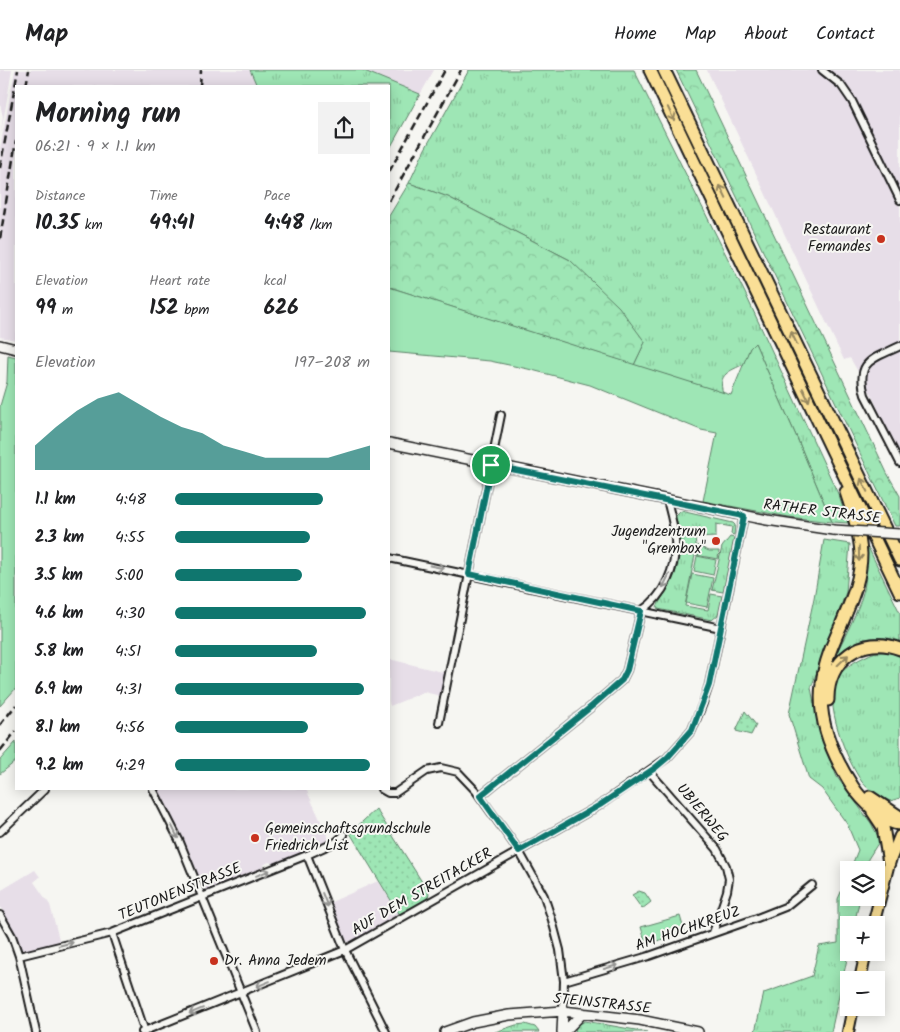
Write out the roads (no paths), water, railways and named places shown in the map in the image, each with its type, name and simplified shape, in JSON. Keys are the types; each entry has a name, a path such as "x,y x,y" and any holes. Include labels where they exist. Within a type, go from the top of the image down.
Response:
{"highway":[{"path":"650,70 900,592"},
{"path":"664,70 900,560"},
{"path":"828,440 855,522 860,554 853,597 825,668 821,700 825,724 834,753 857,793 900,817"},
{"path":"900,649 876,644 852,653 838,663 829,688 828,712 836,744 856,781 882,816 896,824 900,824"},
{"path":"872,803 892,805 900,803"},
{"path":"872,803 883,827 889,863"}],"main road":[{"path":"875,916 889,863 900,836"},
{"path":"848,1031 851,1016"}],"street":[{"path":"822,70 841,85 852,101 900,200"},
{"path":"0,345 15,349"},
{"path":"900,346 864,366 862,386 872,410 900,463"},
{"path":"439,723 501,415"},
{"name":"RATHER STRASSE","path":"390,444 744,516 833,530 900,534"},
{"path":"480,796 622,680 627,670 641,611 657,598 669,577 672,566 675,540 667,500"},
{"name":"AUF DEM STREITACKER","path":"144,1032 346,950 600,805 667,758 692,730 709,685 744,516"},
{"path":"390,558 721,628"},
{"path":"383,790 388,793 395,793 421,774 433,768 441,768 453,770 462,776 480,796 519,851 544,896 560,950 564,981 563,1032"},
{"name":"UBIERWEG","path":"649,771 717,850 726,866 729,879 728,890 713,934"},
{"path":"0,832 44,790"},
{"path":"154,790 179,840 257,1032"},
{"name":"TEUTONENSTRASSE","path":"19,956 112,933 307,855 336,842 344,835"},
{"path":"307,855 346,950 386,1032"},
{"name":"AM HOCHKREUZ","path":"564,981 649,956 785,907 812,885"},
{"path":"0,915 12,936 19,956 36,1032"},
{"path":"112,933 144,1032"},
{"name":"STEINSTRASSE","path":"445,1032 473,1022 509,1015 563,1011 640,1020 698,1032"},
{"path":"563,1032 583,1013"}],"railway":[{"path":"15,85 18,70"},
{"path":"26,85 29,70"},
{"path":"200,85 201,70"},
{"path":"390,170 445,70"},
{"path":"390,199 461,70"},
{"path":"0,168 15,86"},
{"path":"0,239 15,147"},
{"path":"0,725 15,706"},
{"path":"0,751 15,732"}],"place":[{"name":"Restaurant Fernandes","path":"881,239"},
{"name":"Jugendzentrum \"Grembox\"","path":"716,541"},
{"name":"Gemeinschaftsgrundschule Friedrich List","path":"255,838"},
{"name":"Dr. Anna Jedem","path":"214,961"}]}
